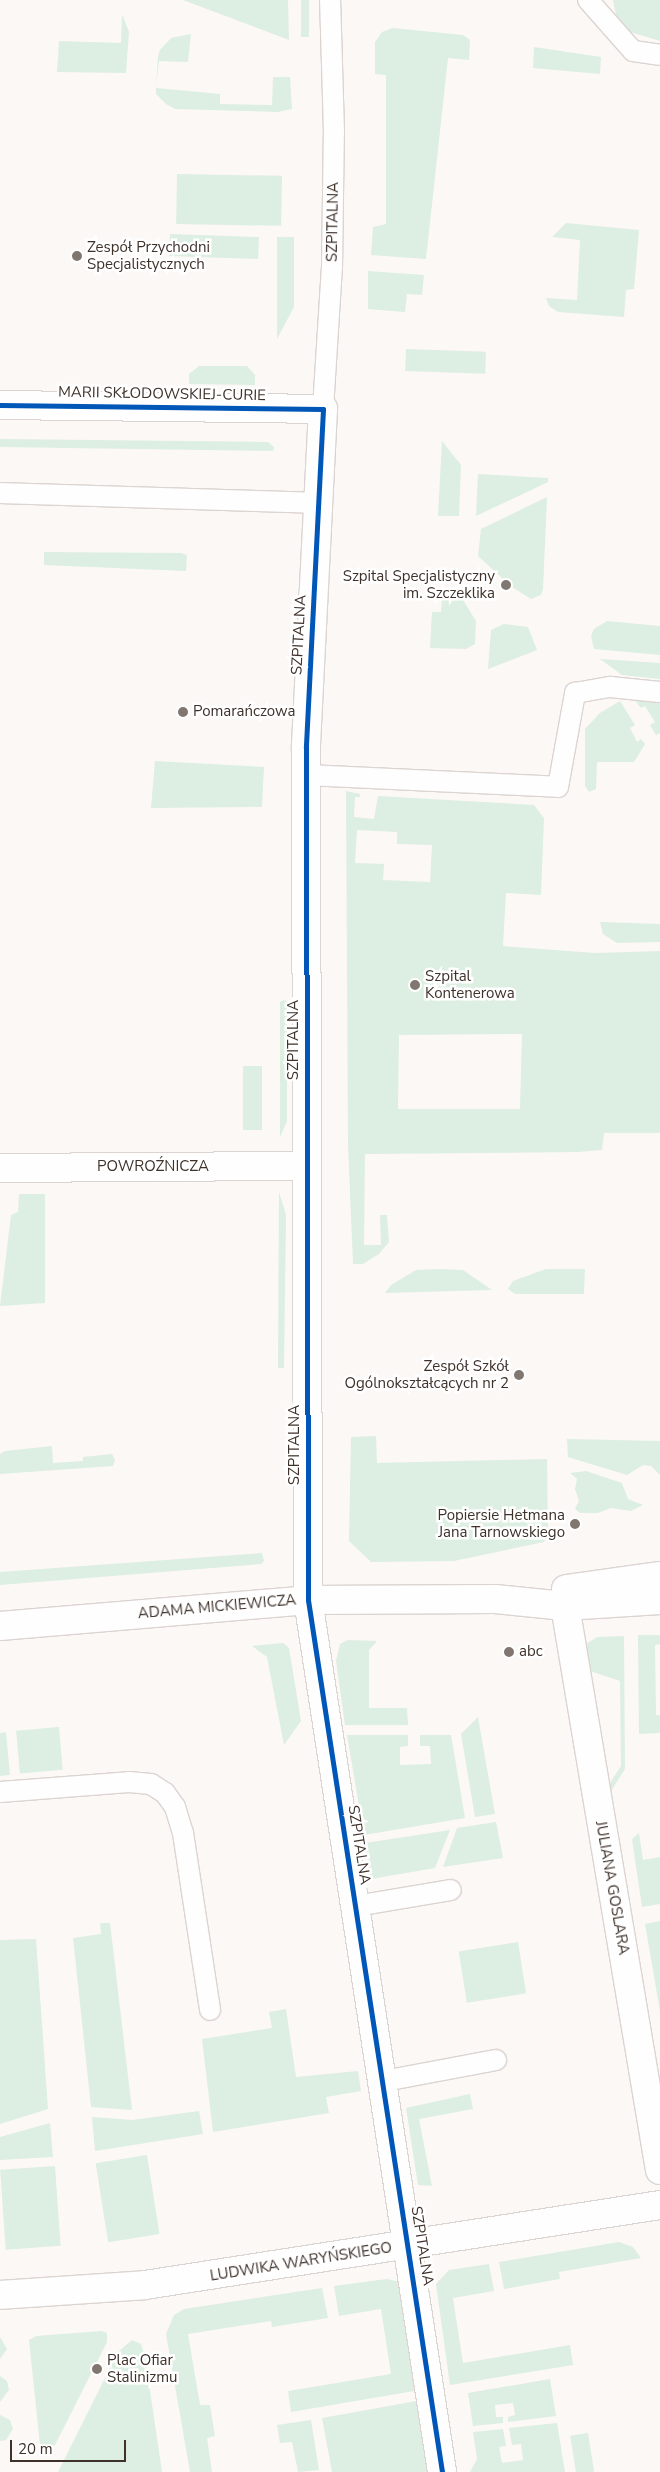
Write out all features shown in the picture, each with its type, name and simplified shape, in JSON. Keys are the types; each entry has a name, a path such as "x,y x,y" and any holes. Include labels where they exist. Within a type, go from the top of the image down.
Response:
{"street":[{"name":"MARII SKŁODOWSKIEJ-CURIE","path":"0,405 323,409"},
{"name":"SZPITALNA","path":"323,409 306,775 308,1600 384,2081 442,2472"},
{"name":"POWROŹNICZA","path":"0,1168 307,1166"},
{"name":"ADAMA MICKIEWICZA","path":"495,1599 660,1576"},
{"name":"ADAMA MICKIEWICZA","path":"0,1626 308,1600 495,1599 565,1606 660,1600"},
{"name":"JULIANA GOSLARA","path":"565,1606 660,2170"},
{"name":"LUDWIKA WARYŃSKIEGO","path":"0,2295 145,2285 409,2246 660,2205"}],"lane":[{"name":"SZPITALNA","path":"323,409 332,267 334,132 330,0"},
{"path":"588,0 633,51 660,55"},
{"path":"0,493 319,503"},
{"path":"306,775 558,787 574,693 610,687 660,692"},
{"path":"0,1792 129,1782 151,1784 165,1793 175,1807 183,1833 210,2010"},
{"path":"356,1906 451,1890"},
{"path":"384,2081 496,2060"}],"green space":[{"path":"183,0 288,0 289,40"},
{"path":"301,0 309,0 309,37 301,37"},
{"path":"613,0 660,0 660,41 630,32 616,15"},
{"path":"122,14 129,32 126,73 57,72 59,41 121,43"},
{"path":"393,28 463,35 470,40 469,60 448,58 426,259 371,255 373,227 386,224 386,75 375,74 375,42 382,32"},
{"path":"191,34 188,62 159,61 156,88 160,50 171,38"},
{"path":"534,47 601,57 600,74 533,68"},
{"path":"273,77 290,77 292,109 278,112 175,109 166,104 156,94 156,88 220,94 220,104 272,105"},
{"path":"177,174 282,176 281,226 176,224"},
{"path":"566,223 639,230 634,289 626,290 624,317 558,312 549,306 546,298 577,300 580,240 552,237"},
{"path":"170,234 259,237 258,259 169,256"},
{"path":"277,237 294,237 294,307 277,339"},
{"path":"368,271 424,275 422,295 407,294 405,312 368,309"},
{"path":"406,349 486,352 485,374 405,371"},
{"path":"199,366 247,366 255,375 255,385 189,384 189,374"},
{"path":"0,439 268,442 274,447 273,451 0,447"},
{"path":"442,441 461,465 459,516 438,516"},
{"path":"478,474 548,478 548,482 476,516"},
{"path":"547,497 543,589 541,595 531,599 512,587 478,556 481,529"},
{"path":"44,552 181,553 187,555 186,571 44,565"},
{"path":"442,599 463,600 476,621 475,644 466,649 430,648 432,612 441,612"},
{"path":"607,621 660,626 660,655 594,649 591,636 594,629"},
{"path":"504,624 528,627 537,650 488,669 491,630"},
{"path":"600,659 660,663 660,679 622,675"},
{"path":"634,699 660,702 660,733 656,735 650,725 655,722 645,706 641,708"},
{"path":"620,701 635,725 630,728 637,742 641,739 645,744 634,762 597,762 596,789 589,792 585,786 585,729 600,713"},
{"path":"155,761 264,767 262,807 151,808"},
{"path":"346,791 360,794 360,797 355,797 354,817 374,819 378,796 534,805 544,818 541,895 506,893 503,946 595,953 660,951 660,1133 604,1133 602,1150 578,1152 365,1154 364,1245 381,1245 380,1215 387,1215 389,1242 379,1254 363,1264 353,1264 348,1144","holes":["357,830 397,832 397,844 432,845 430,882 383,880 384,864 355,863","522,1034 520,1109 398,1109 399,1035"]},
{"path":"600,922 660,924 660,942 617,943 603,934"},
{"path":"284,1000 287,1002 287,1121 280,1137 280,1002"},
{"path":"243,1066 262,1066 262,1130 243,1130"},
{"path":"279,1192 286,1215 284,1368 278,1368"},
{"path":"19,1194 45,1194 45,1303 0,1306 11,1215 18,1212"},
{"path":"546,1269 585,1269 584,1294 515,1294 508,1289 513,1281"},
{"path":"416,1270 463,1270 492,1290 385,1293 391,1285"},
{"path":"376,1436 377,1463 547,1459 548,1533 544,1542 454,1561 371,1562 349,1541 351,1437"},
{"path":"567,1439 660,1441 660,1475 651,1466 643,1465 627,1475 568,1457"},
{"path":"52,1446 53,1463 83,1461 83,1457 112,1454 115,1460 113,1466 0,1474 0,1454 5,1451"},
{"path":"586,1471 622,1483 628,1499 643,1505 631,1511 611,1508 598,1513 580,1513 575,1509 579,1501 575,1489 577,1479 570,1473"},
{"path":"262,1553 264,1561 261,1564 0,1585 0,1572"},
{"path":"638,1635 660,1635 660,1644 655,1645 656,1715 660,1715 660,1733 639,1734"},
{"path":"624,1636 625,1769 608,1796 604,1792 621,1766 620,1681 587,1670 583,1646 597,1637"},
{"path":"348,1640 377,1641 369,1650 369,1708 407,1708 408,1725 345,1725 336,1661 340,1644"},
{"path":"283,1643 289,1648 301,1721 284,1745 267,1657 252,1646"},
{"path":"478,1717 495,1814 475,1817 461,1734"},
{"path":"59,1727 63,1770 20,1774 16,1731"},
{"path":"6,1732 10,1775 0,1776 0,1733"},
{"path":"347,1735 408,1735 408,1746 400,1747 400,1765 431,1764 430,1746 420,1746 420,1735 451,1735 465,1818 364,1835"},
{"path":"496,1822 503,1858 443,1867 457,1828"},
{"path":"450,1830 435,1868 371,1879 365,1843"},
{"path":"639,1833 643,1860 660,1857 660,1904 642,1907 632,1839"},
{"path":"660,1921 660,2011 645,1924"},
{"path":"100,1923 110,1923 132,2110 91,2107 73,1938 101,1934"},
{"path":"36,1939 48,2109 0,2124 0,1940"},
{"path":"518,1942 526,1993 467,2003 459,1951"},
{"path":"286,2009 296,2077 358,2071 361,2091 326,2097 329,2113 213,2132 202,2039 272,2028 269,2012"},
{"path":"470,2094 473,2109 419,2119 432,2186 418,2185 406,2108"},
{"path":"199,2111 203,2134 95,2151 92,2117 132,2120"},
{"path":"50,2123 53,2157 0,2160 0,2137"},
{"path":"147,2155 160,2234 108,2242 96,2163"},
{"path":"55,2166 61,2246 6,2250 0,2170"},
{"path":"619,2242 633,2247 641,2258 559,2272 560,2279 504,2289 499,2262"},
{"path":"489,2264 494,2291 453,2298 463,2363 570,2345 573,2365 450,2385 436,2284 449,2270"},
{"path":"387,2279 400,2282 420,2390 291,2412 288,2391 391,2374 381,2309 339,2316 334,2286"},
{"path":"322,2288 328,2318 272,2327 271,2321 188,2334 200,2405 210,2405 215,2436 207,2438 212,2472 190,2472 166,2334 174,2315 184,2309"},
{"path":"102,2331 107,2333 107,2342 55,2445 43,2448 40,2445 29,2340 36,2336"},
{"path":"0,2337 7,2349 0,2359"},
{"path":"132,2340 141,2344 145,2357 162,2472 58,2472 118,2352"},
{"path":"0,2376 7,2381 9,2390 0,2402"},
{"path":"550,2379 556,2416 508,2422 508,2417 515,2415 513,2403 495,2405 496,2417 503,2417 503,2423 473,2426 468,2393"},
{"path":"422,2400 435,2472 332,2472 322,2418"},
{"path":"0,2415 10,2420 13,2429 6,2440 0,2441"},
{"path":"311,2420 319,2470 298,2472 292,2442 280,2443 277,2425"},
{"path":"557,2423 565,2472 470,2472 477,2459 473,2432 503,2429 506,2446 499,2447 502,2463 523,2460 521,2444 512,2445 509,2428"},
{"path":"588,2433 594,2472 576,2472 570,2436"}],"cycle path":[{"path":"0,405 323,409 306,748 308,1600 442,2472"}],"place":[{"name":"Zespół Przychodni Specjalistycznych","path":"77,256"},
{"name":"Szpital Specjalistyczny im. Szczeklika","path":"506,585"},
{"name":"Pomarańczowa","path":"183,712"},
{"name":"Szpital Kontenerowa","path":"415,985"},
{"name":"Zespół Szkół Ogólnokształcących nr 2","path":"519,1375"},
{"name":"Popiersie Hetmana Jana Tarnowskiego","path":"575,1524"},
{"name":"abc","path":"509,1652"},
{"name":"Plac Ofiar Stalinizmu","path":"97,2369"}]}
